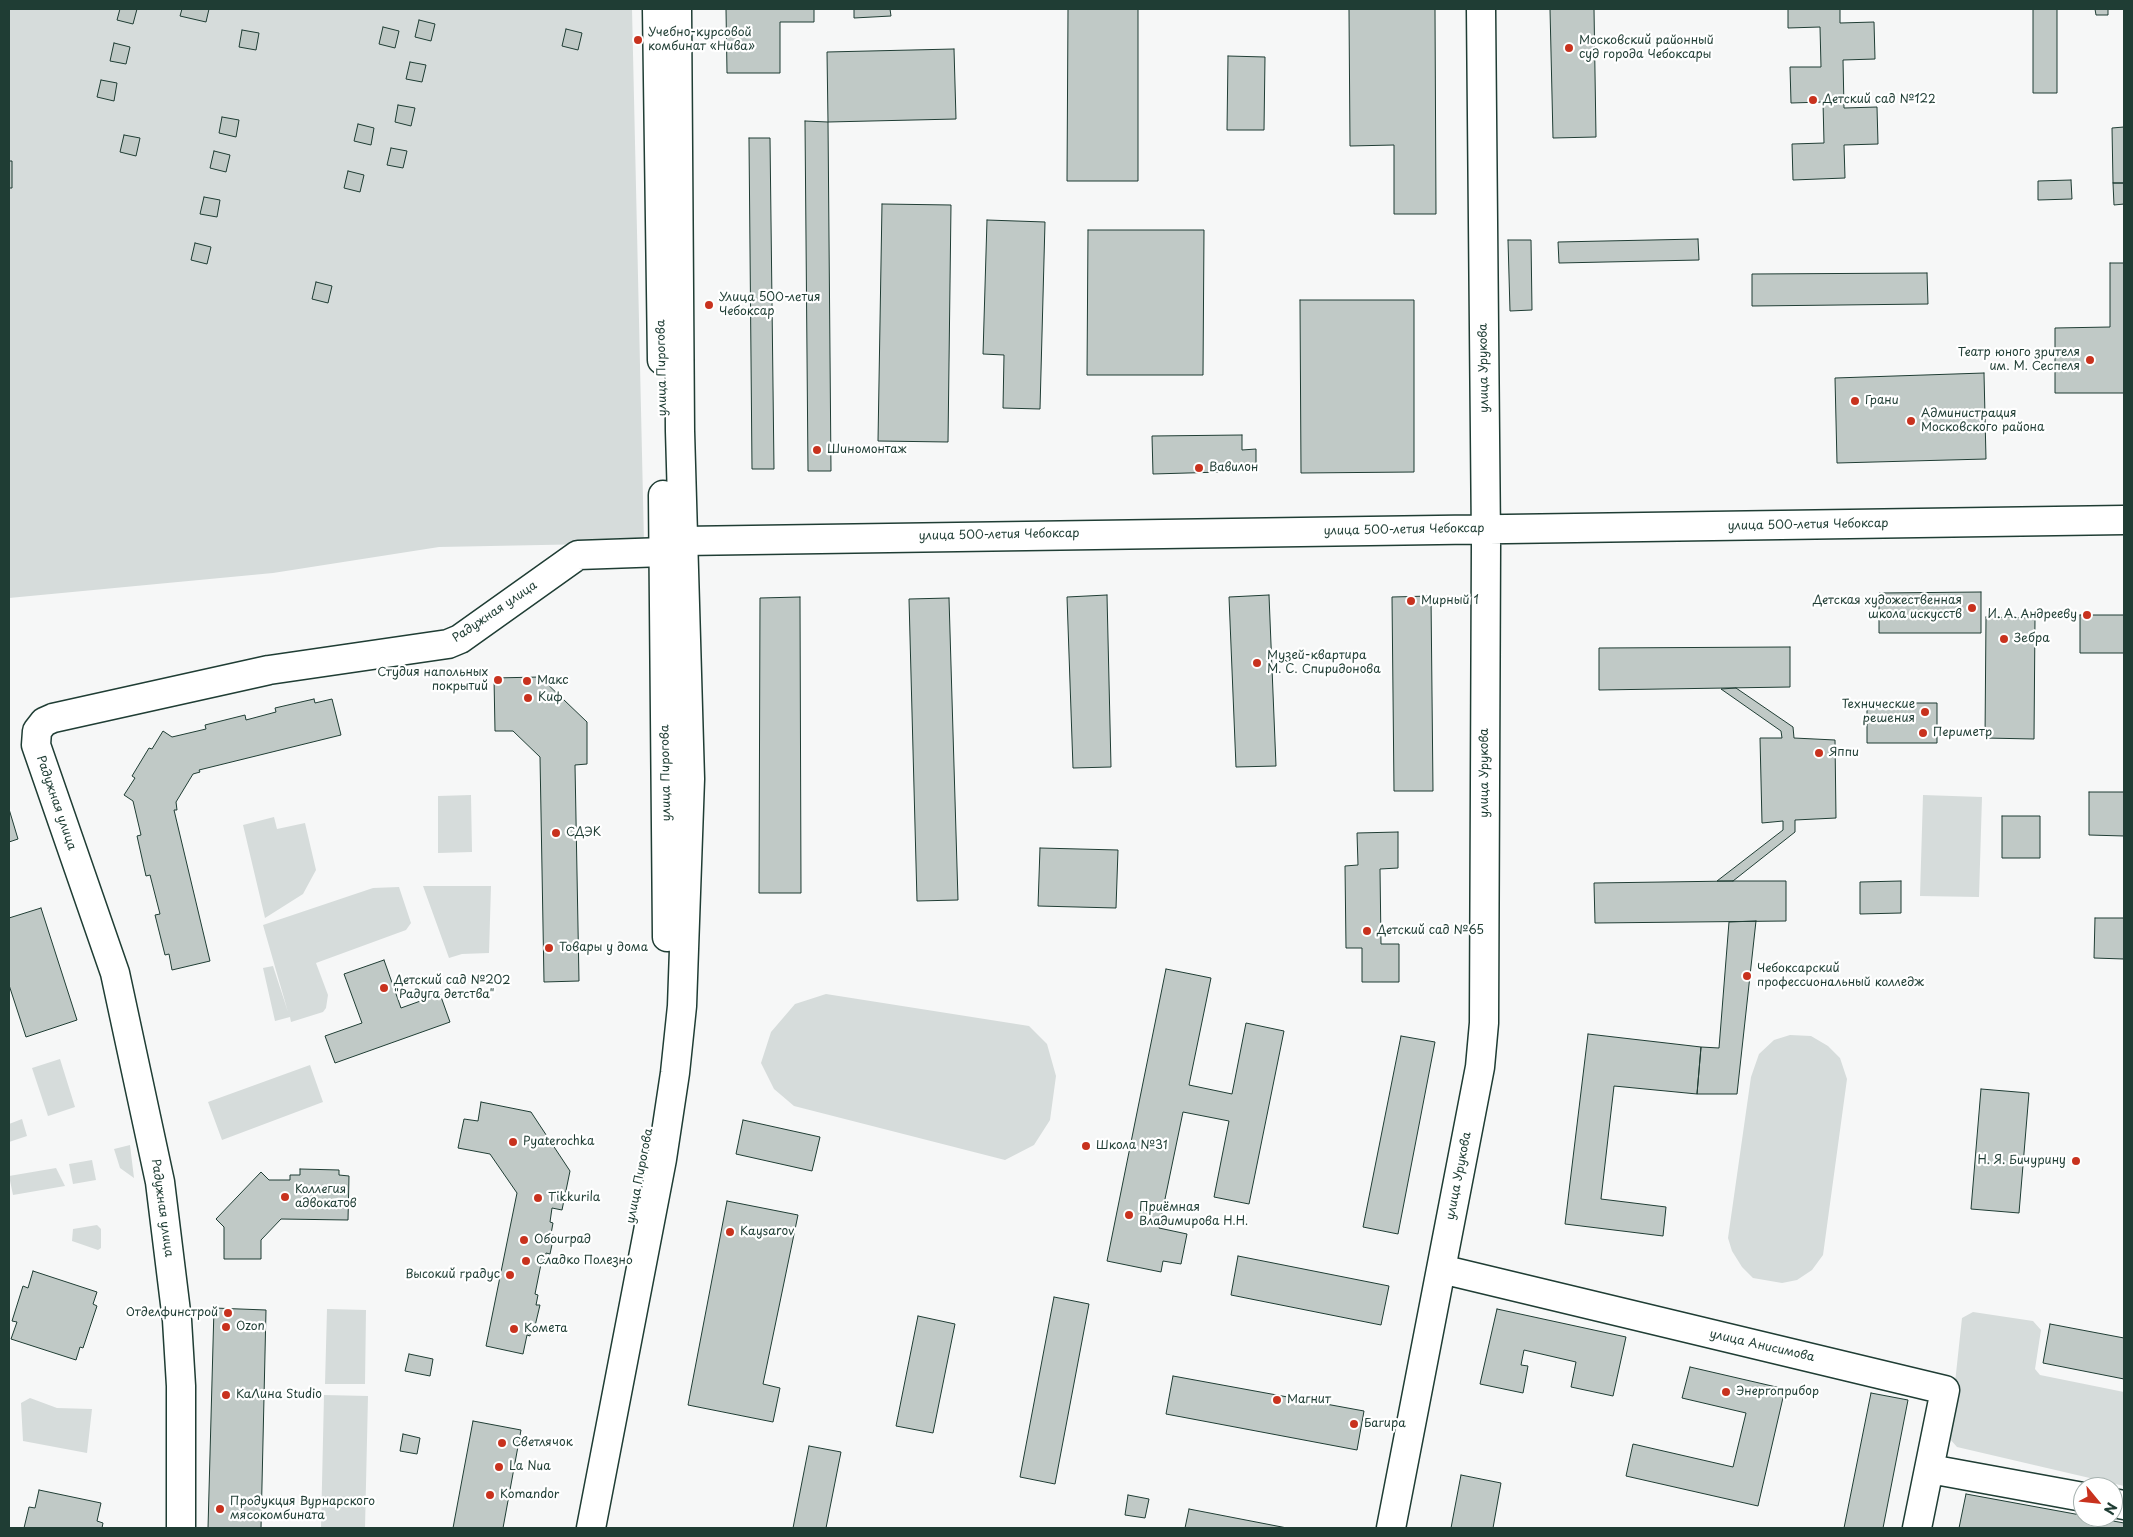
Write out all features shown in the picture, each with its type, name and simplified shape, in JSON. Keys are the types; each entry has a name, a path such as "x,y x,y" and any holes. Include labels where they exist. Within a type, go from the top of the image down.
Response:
{"street":[{"name":"улица Пирогова","path":"574,1528 596,1454 660,1119 688,891 690,778 677,550 668,123 656,9"},
{"name":"улица Пирогова","path":"668,123 677,9"},
{"name":"улица Урукова","path":"1391,1528 1480,1067 1484,1023 1486,536 1481,9"},
{"name":"улица 500-летия Чебоксар","path":"677,550 859,545 2054,528 2124,520"},
{"name":"улица 500-летия Чебоксар","path":"2054,528 2124,535"},
{"name":"Радужная улица","path":"181,1528 182,1386 178,1320 160,1182 114,973 36,745 38,731 44,722 53,718 269,670 448,644 460,639 578,555 677,550"},
{"name":"улица Анисимова","path":"1441,1269 1946,1390 1917,1528"},
{"name":"улица Пирогова","path":"591,1528 596,1454"},
{"path":"1930,1469 2073,1495"}],"shaded area":[{"path":"9,9 632,9 644,543 439,547 273,573 9,598"},
{"path":"471,795 472,852 438,853 438,796"},
{"path":"1923,795 1982,797 1979,897 1920,896"},
{"path":"274,817 277,829 305,823 316,870 303,894 265,918 243,825"},
{"path":"423,886 491,886 489,953 462,954 449,958"},
{"path":"399,887 411,923 406,930 316,963 328,995 326,1008 323,1012 291,1022 290,1017 275,1021 263,968 273,966 288,1012 263,925 373,888"},
{"path":"826,994 1029,1026 1047,1044 1056,1076 1050,1120 1034,1145 1005,1160 794,1106 774,1089 761,1063 771,1032 795,1004"},
{"path":"1790,1035 1811,1036 1828,1046 1840,1058 1847,1079 1823,1255 1812,1270 1797,1280 1782,1283 1753,1278 1742,1267 1732,1251 1728,1238 1751,1077 1759,1054 1774,1040"},
{"path":"60,1059 75,1107 48,1116 32,1068"},
{"path":"310,1065 323,1102 222,1140 208,1102"},
{"path":"22,1119 27,1136 9,1142 9,1124"},
{"path":"130,1145 134,1178 120,1168 114,1149"},
{"path":"92,1160 96,1180 73,1184 69,1164"},
{"path":"56,1168 65,1186 13,1195 9,1176"},
{"path":"97,1225 101,1229 101,1248 98,1250 72,1241 73,1229"},
{"path":"327,1309 366,1310 365,1384 325,1384"},
{"path":"1973,1312 2033,1321 2041,1330 2035,1369 2040,1375 2124,1392 2124,1486 2123,1477 2085,1477 1957,1447 1949,1438 1962,1318"},
{"path":"324,1395 368,1396 365,1528 321,1528"},
{"path":"30,1398 57,1408 92,1409 87,1453 23,1441 21,1403"}],"building":[{"path":"120,9 137,9 133,24 117,20"},
{"path":"182,9 209,9 206,22 180,16"},
{"path":"726,9 814,9 814,22 780,22 780,73 727,73"},
{"path":"854,9 890,9 891,16 854,18"},
{"path":"1068,9 1138,9 1138,181 1067,181"},
{"path":"1349,9 1435,9 1436,214 1394,214 1394,145 1350,146"},
{"path":"1550,9 1594,9 1596,137 1553,138"},
{"path":"1788,9 1840,9 1840,23 1874,22 1875,59 1843,60 1844,108 1877,107 1878,144 1844,145 1845,178 1793,180 1792,144 1824,143 1823,102 1791,103 1790,67 1821,67 1820,27 1788,28"},
{"path":"2033,9 2057,9 2057,93 2033,93"},
{"path":"2095,9 2108,9 2108,15 2096,15"},
{"path":"419,20 435,24 431,41 415,37"},
{"path":"383,27 399,31 395,48 379,44"},
{"path":"566,29 582,33 578,50 562,46"},
{"path":"242,30 259,33 256,50 239,47"},
{"path":"114,43 130,47 126,64 110,61"},
{"path":"954,49 956,119 828,122 827,52"},
{"path":"1228,56 1265,57 1264,130 1227,130"},
{"path":"410,62 426,65 422,82 406,79"},
{"path":"101,80 117,83 114,101 97,97"},
{"path":"398,105 415,108 411,126 395,122"},
{"path":"222,117 239,120 236,137 219,133"},
{"path":"805,121 828,122 831,471 808,471"},
{"path":"358,124 374,128 371,145 354,141"},
{"path":"2124,127 2124,183 2113,183 2112,128"},
{"path":"124,135 140,138 136,156 120,152"},
{"path":"749,138 770,138 774,469 752,469"},
{"path":"391,148 407,151 403,168 387,165"},
{"path":"214,151 230,155 226,172 210,168"},
{"path":"9,161 12,161 12,188 9,188"},
{"path":"348,171 364,175 360,192 344,188"},
{"path":"2071,180 2072,199 2038,200 2038,181"},
{"path":"2113,183 2124,183 2124,204 2114,205"},
{"path":"204,197 220,200 217,217 200,214"},
{"path":"882,204 951,205 948,442 878,441"},
{"path":"987,220 1045,222 1040,409 1003,408 1004,355 983,354"},
{"path":"1088,230 1204,230 1203,375 1087,375"},
{"path":"1698,239 1699,260 1559,263 1558,242"},
{"path":"1508,240 1531,240 1532,310 1510,311"},
{"path":"195,243 211,247 207,264 191,260"},
{"name":"Театр юного зрителя им. М. Сеспеля","path":"2110,263 2124,263 2124,393 2055,393 2055,328 2110,327"},
{"path":"1927,273 1928,304 1752,306 1752,274"},
{"path":"316,282 332,286 328,303 312,299"},
{"path":"1300,300 1414,300 1414,472 1301,473"},
{"name":"Администрация Московского района","path":"1984,373 1986,459 1837,463 1835,378"},
{"path":"1242,435 1242,450 1256,449 1256,471 1153,474 1152,436"},
{"path":"1981,592 1981,633 1879,633 1879,593"},
{"path":"1107,595 1111,767 1073,768 1067,597"},
{"path":"1269,595 1276,766 1236,767 1229,597"},
{"path":"1431,596 1433,791 1394,791 1392,597"},
{"path":"800,597 801,893 759,893 760,598"},
{"path":"949,598 958,900 917,901 909,599"},
{"path":"2080,615 2124,615 2124,653 2080,653"},
{"path":"1986,617 2035,618 2034,739 1985,738"},
{"path":"1790,647 1790,687 1599,690 1599,648"},
{"path":"540,677 587,722 587,764 575,765 579,981 544,982 540,757 513,731 495,731 494,678"},
{"path":"1736,688 1793,727 1794,738 1835,740 1836,818 1795,820 1795,832 1733,881 1717,881 1783,830 1783,821 1762,823 1760,738 1782,738 1781,731 1721,689"},
{"path":"314,699 315,703 332,699 341,735 199,770 200,772 193,774 176,802 177,810 174,810 210,961 172,970 169,954 165,955 155,915 160,914 150,875 146,876 137,836 141,835 133,801 124,795 135,778 132,776 149,748 152,749 163,731 172,737 206,729 205,725 245,715 246,720 276,712 275,708"},
{"path":"1867,703 1937,703 1937,743 1867,743"},
{"path":"2089,792 2124,792 2124,836 2089,835"},
{"path":"9,809 18,839 9,842"},
{"path":"2002,816 2040,816 2040,858 2002,858"},
{"path":"1398,832 1398,868 1380,869 1381,944 1399,944 1399,982 1362,982 1362,948 1346,948 1345,866 1358,865 1357,833"},
{"path":"1040,848 1118,850 1116,908 1038,906"},
{"path":"1786,881 1786,921 1595,923 1594,883"},
{"path":"1901,881 1901,913 1860,914 1860,882"},
{"path":"41,908 77,1020 26,1037 9,985 9,918"},
{"path":"2095,918 2124,918 2124,959 2094,958"},
{"path":"1756,921 1737,1094 1697,1094 1701,1047 1719,1048 1729,922"},
{"path":"384,960 401,1008 440,994 450,1022 335,1063 325,1036 362,1023 344,974"},
{"path":"1166,969 1211,978 1189,1085 1232,1094 1246,1023 1284,1031 1249,1204 1214,1197 1229,1121 1183,1112 1159,1228 1187,1234 1181,1264 1163,1261 1161,1272 1107,1261"},
{"path":"1588,1034 1701,1047 1697,1094 1614,1086 1601,1199 1666,1207 1663,1236 1565,1224"},
{"path":"1401,1036 1435,1042 1398,1234 1363,1227"},
{"path":"1981,1089 2029,1093 2019,1213 1971,1209"},
{"path":"481,1102 531,1112 570,1171 562,1210 552,1208 550,1222 553,1223 551,1234 554,1235 550,1254 546,1253 544,1264 541,1264 535,1294 538,1295 536,1305 540,1305 535,1326 532,1326 530,1336 527,1335 523,1354 486,1346 517,1193 490,1154 458,1148 464,1119 478,1121"},
{"path":"743,1120 820,1137 812,1171 736,1154"},
{"path":"300,1169 339,1170 339,1175 349,1176 348,1220 281,1219 261,1240 261,1259 224,1259 224,1227 216,1219 261,1172 269,1180 290,1180 290,1175 300,1175"},
{"path":"727,1201 798,1215 763,1384 780,1388 773,1422 688,1405"},
{"path":"1238,1256 1389,1286 1381,1325 1231,1295"},
{"path":"33,1271 97,1292 93,1304 97,1306 83,1348 80,1347 76,1360 11,1339 17,1322 12,1321 23,1286 28,1288"},
{"path":"1054,1297 1089,1304 1055,1484 1020,1477"},
{"path":"214,1308 266,1310 261,1528 208,1528"},
{"path":"1497,1309 1626,1337 1613,1396 1571,1387 1576,1362 1524,1350 1521,1365 1528,1366 1523,1393 1480,1384"},
{"path":"918,1316 955,1324 933,1433 896,1426"},
{"path":"2050,1324 2124,1338 2124,1379 2043,1363"},
{"path":"409,1354 433,1359 430,1376 405,1371"},
{"path":"1690,1367 1785,1389 1758,1506 1626,1476 1633,1444 1733,1467 1746,1413 1682,1398"},
{"path":"1173,1376 1364,1411 1357,1450 1166,1414"},
{"path":"1871,1393 1908,1400 1883,1528 1844,1528"},
{"path":"473,1421 521,1430 503,1528 453,1528"},
{"path":"403,1434 420,1438 417,1454 400,1451"},
{"path":"809,1446 841,1452 826,1528 793,1528"},
{"path":"1461,1475 1501,1483 1493,1528 1451,1528"},
{"path":"39,1490 101,1503 97,1521 103,1523 102,1528 24,1528 29,1507 35,1508"},
{"path":"1966,1494 2073,1514 2073,1527 2123,1527 2124,1523 2124,1528 1959,1528"},
{"path":"1128,1495 1149,1499 1145,1518 1125,1515"},
{"path":"1189,1509 1287,1528 1185,1528"}],"place":[{"name":"Учебно-курсовой комбинат «Нива»","path":"638,40"},
{"name":"Московский районный суд города Чебоксары","path":"1569,48"},
{"name":"Детский сад №122","path":"1813,100"},
{"name":"Улица 500-летия Чебоксар","path":"709,305"},
{"name":"Театр юного зрителя им. М. Сеспеля","path":"2090,360"},
{"name":"Грани","path":"1855,401"},
{"name":"Администрация Московского района","path":"1911,421"},
{"name":"Шиномонтаж","path":"817,450"},
{"name":"Вавилон","path":"1199,468"},
{"name":"Мирный 1","path":"1411,601"},
{"name":"Детская художественная школа искусств","path":"1972,608"},
{"name":"И. А. Андрееву","path":"2087,615"},
{"name":"Зебра","path":"2004,639"},
{"name":"Музей-квартира М. С. Спиридонова","path":"1257,663"},
{"name":"Студия напольных покрытий","path":"498,680"},
{"name":"Макс","path":"527,681"},
{"name":"Киф","path":"528,698"},
{"name":"Технические решения","path":"1925,712"},
{"name":"Периметр","path":"1923,733"},
{"name":"Яппи","path":"1819,753"},
{"name":"СДЭК","path":"556,833"},
{"name":"Детский сад №65","path":"1367,931"},
{"name":"Товары у дома","path":"549,948"},
{"name":"Чебоксарский профессиональный колледж","path":"1747,976"},
{"name":"Детский сад №202 \"Радуга детства\"","path":"384,988"},
{"name":"Pyaterochka","path":"513,1142"},
{"name":"Школа №31","path":"1086,1146"},
{"name":"Н. Я. Бичурину","path":"2076,1161"},
{"name":"Коллегия адвокатов","path":"285,1197"},
{"name":"Tikkurila","path":"538,1198"},
{"name":"Приёмная Владимирова Н.Н.","path":"1129,1215"},
{"name":"Kaysarov","path":"730,1232"},
{"name":"Обоиград","path":"524,1240"},
{"name":"Сладко Полезно","path":"526,1261"},
{"name":"Высокий градус","path":"510,1275"},
{"name":"Отделфинстрой","path":"228,1313"},
{"name":"Ozon","path":"226,1327"},
{"name":"Комета","path":"514,1329"},
{"name":"Энергоприбор","path":"1726,1392"},
{"name":"КаЛина Studio","path":"226,1395"},
{"name":"Магнит","path":"1277,1400"},
{"name":"Багира","path":"1354,1424"},
{"name":"Светлячок","path":"502,1443"},
{"name":"La Nua","path":"499,1467"},
{"name":"Komandor","path":"490,1495"},
{"name":"Продукция Вурнарского мясокомбината","path":"220,1509"}]}
